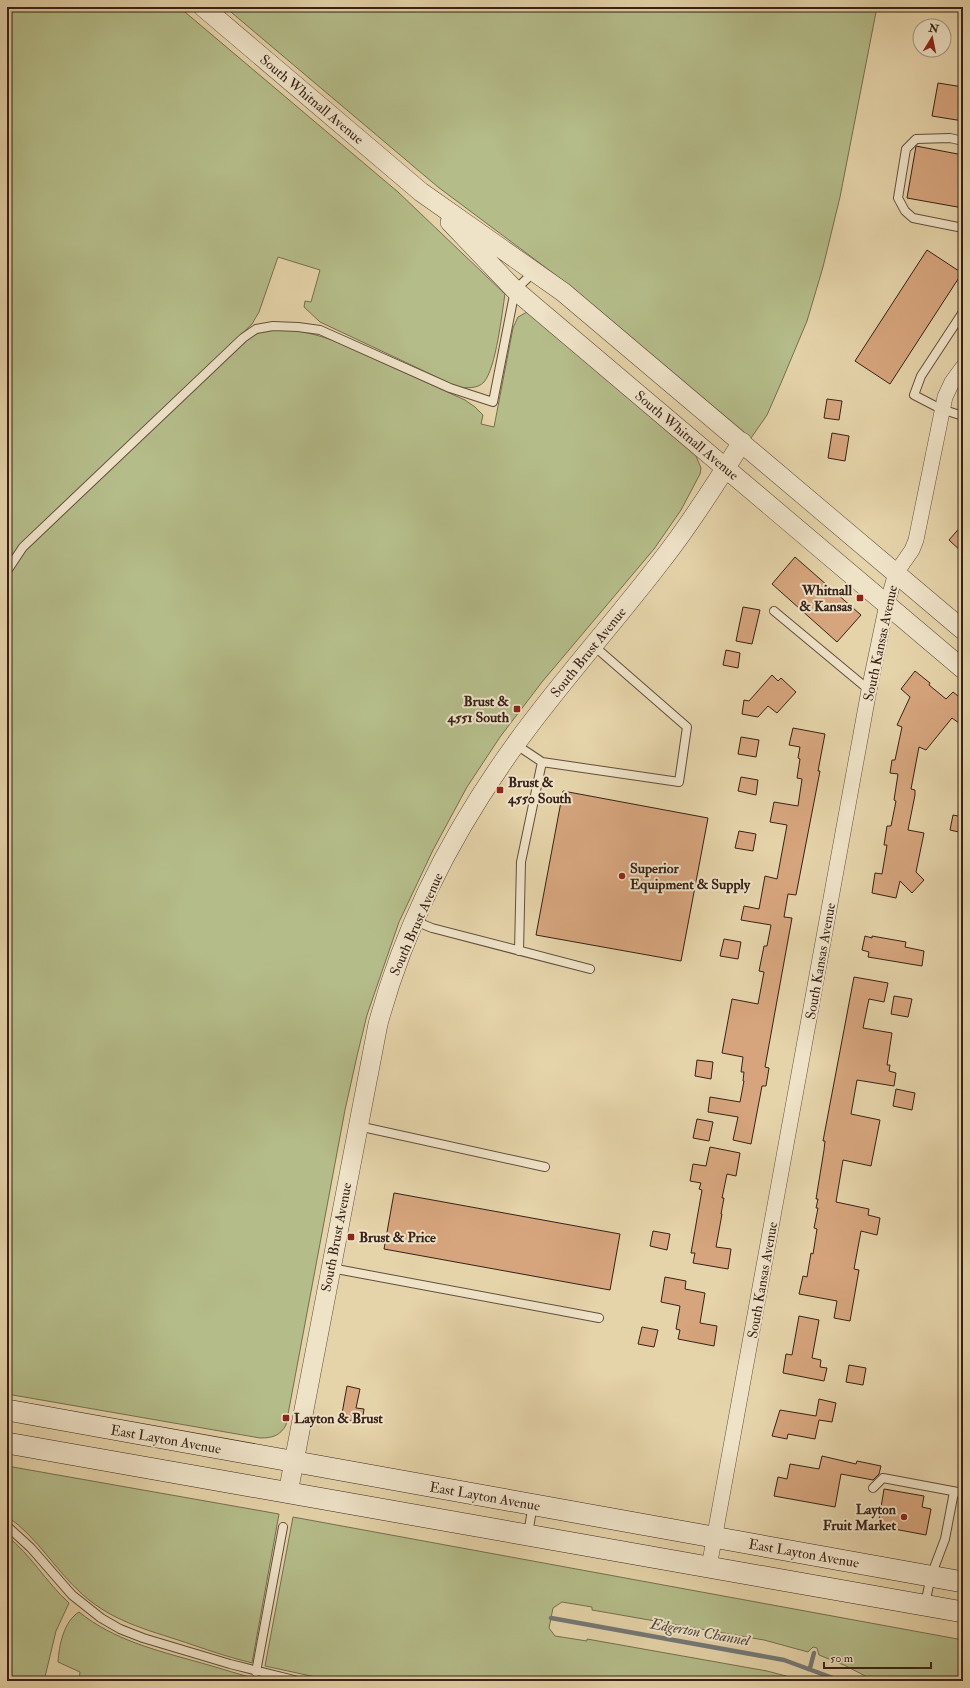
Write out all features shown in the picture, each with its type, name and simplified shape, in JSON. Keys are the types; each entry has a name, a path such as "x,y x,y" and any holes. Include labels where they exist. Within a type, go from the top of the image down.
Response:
{"main road":[{"name":"East Layton Avenue","path":"7,1410 963,1582"},
{"path":"7,1443 963,1612"}],"street":[{"name":"South Whitnall Avenue","path":"202,7 421,192 563,292 963,630"},
{"name":"South Whitnall Avenue","path":"421,192 515,290 963,669"},
{"name":"South Kansas Avenue","path":"709,1567 869,690 887,604 896,573 910,555 916,540 941,409 950,387 963,366"},
{"name":"South Brust Avenue","path":"288,1493 357,1126 378,1024 385,996 402,950 435,877 461,827 515,744 576,666 594,646 662,561 726,468 742,442"}],"lane":[{"path":"963,141 950,138 916,139 906,149 898,198 904,211 913,218 963,228"},
{"path":"7,571 23,547 249,332 263,327 283,326 327,332 450,388 493,402 515,290 535,272"},
{"path":"963,312 921,376 914,395 941,409 963,416"},
{"path":"774,611 869,690"},
{"path":"515,744 542,762 679,782 687,727 594,646"},
{"path":"519,951 521,862 542,762"},
{"path":"415,921 432,928 590,969"},
{"path":"357,1126 545,1167"},
{"path":"331,1268 599,1318"},
{"path":"873,1488 883,1478 963,1493"},
{"path":"925,1605 931,1576 945,1538 954,1492"},
{"path":"527,1535 533,1504"},
{"path":"7,1526 31,1548 72,1595 101,1618 144,1638 256,1672 298,1681"},
{"path":"256,1672 284,1527"}],"green space":[{"path":"7,7 179,7 398,192 505,294 495,353 492,365 484,382 475,387 458,387 320,322 304,307 305,301 311,302 320,270 278,257 259,312 252,324 31,534 16,550 7,564"},
{"path":"225,7 877,7 840,197 823,267 807,321 781,383 767,415 751,438 573,288 438,187"},
{"path":"527,312 696,456 701,468 700,474 681,510 654,549 542,682 500,737 467,787 433,850 399,922 367,1015 357,1056 345,1110 286,1425 281,1432 275,1436 260,1438 7,1394 8,575 26,547 249,337 269,331 291,330 324,337 465,400 483,415 481,424 494,427 513,328 518,317"},
{"path":"7,1466 279,1514 252,1663 135,1626 108,1613 83,1595 38,1545 7,1516"},
{"path":"293,1517 963,1640 963,1681 875,1681 844,1665 819,1655 817,1648 813,1647 808,1652 764,1640 592,1610 592,1607 562,1602 553,1608 549,1628 555,1636 587,1641 587,1639 767,1671 805,1681 334,1681 265,1666"},
{"path":"7,1536 16,1543 69,1603 56,1631 44,1681 7,1681"},
{"path":"79,1612 106,1630 136,1643 266,1681 77,1681 79,1680 80,1672 58,1662 63,1634 70,1621"}],"building":[{"path":"938,83 963,87 963,121 932,116"},
{"path":"916,146 963,155 963,208 907,198"},
{"path":"927,250 962,273 890,384 855,361"},
{"path":"827,399 842,401 839,420 824,418"},
{"path":"832,433 849,436 845,461 828,458"},
{"path":"963,524 963,553 949,540"},
{"path":"795,557 861,615 837,642 772,584"},
{"path":"743,607 760,610 752,644 736,641"},
{"path":"726,650 740,653 738,668 723,665"},
{"path":"915,671 946,699 953,692 963,700 963,726 952,718 926,750 919,747 911,789 915,790 915,795 908,830 924,833 916,872 924,880 912,893 900,881 896,898 872,893 875,873 882,874 887,845 884,845 887,826 891,826 896,801 894,800 898,774 890,773 892,760 895,760 902,727 897,725 910,697 901,689"},
{"path":"772,675 778,681 781,678 796,692 777,713 768,706 758,717 742,714 744,700 749,701"},
{"path":"793,728 825,734 818,771 820,771 796,895 788,894 784,917 792,918 765,1067 769,1068 766,1086 762,1086 751,1144 733,1140 738,1117 708,1112 710,1097 740,1102 744,1081 744,1072 741,1072 743,1057 722,1053 732,999 758,1004 764,972 759,971 764,946 767,946 771,925 741,920 744,906 759,909 765,876 777,879 787,825 770,822 774,802 798,806 802,779 797,778 800,747 789,745"},
{"path":"741,737 759,740 756,757 738,754"},
{"path":"741,777 758,780 756,795 738,791"},
{"name":"Superior Equipment & Supply","path":"563,791 708,818 681,961 536,935"},
{"path":"953,815 963,817 963,833 950,830"},
{"path":"739,831 756,834 753,851 735,848"},
{"path":"865,936 906,942 905,947 924,951 922,966 868,957 869,952 862,950"},
{"path":"724,939 741,942 738,959 720,956"},
{"path":"854,977 888,983 884,1002 869,999 863,1028 892,1033 887,1065 890,1065 889,1071 896,1073 894,1086 857,1080 851,1114 880,1120 871,1166 843,1160 836,1202 869,1209 868,1215 880,1218 877,1235 861,1231 854,1269 859,1270 850,1321 834,1318 837,1301 799,1294 803,1276 807,1277 811,1253 813,1254 817,1229 814,1228 818,1208 816,1208 818,1199 816,1199 825,1141 823,1141"},
{"path":"894,996 912,999 908,1017 891,1014"},
{"path":"697,1060 713,1062 711,1079 695,1076"},
{"path":"896,1089 915,1093 912,1110 893,1106"},
{"path":"697,1119 713,1122 709,1141 693,1138"},
{"path":"710,1147 740,1153 736,1176 727,1174 722,1198 724,1198 716,1247 731,1249 728,1269 693,1263 695,1253 691,1253 702,1190 699,1189 701,1183 690,1181 693,1164 706,1166"},
{"path":"394,1193 620,1234 610,1290 384,1249"},
{"path":"653,1231 670,1234 667,1250 650,1246"},
{"path":"665,1277 686,1281 685,1289 705,1293 700,1323 717,1326 714,1346 678,1339 680,1330 676,1329 680,1306 661,1302"},
{"path":"799,1316 819,1320 812,1358 821,1360 820,1367 827,1368 824,1381 783,1373 786,1354 792,1355"},
{"path":"642,1327 658,1330 654,1347 638,1344"},
{"path":"849,1365 866,1368 863,1385 846,1382"},
{"path":"347,1386 360,1389 356,1408 364,1409 362,1423 341,1419"},
{"path":"819,1399 836,1403 832,1422 819,1420 815,1439 788,1434 787,1439 772,1436 780,1410 816,1416"},
{"path":"822,1456 856,1464 857,1461 881,1466 879,1474 873,1480 841,1474 835,1507 774,1496 778,1477 787,1479 790,1464 819,1469"},
{"name":"Layton Fruit Market","path":"884,1489 924,1496 922,1507 931,1509 926,1535 878,1526"}],"waterway":[{"name":"Edgerton Channel","path":"551,1618 784,1660 841,1681"},
{"path":"810,1668 814,1653"}],"place":[{"name":"Whitnall & Kansas","path":"860,598"},
{"name":"Brust & 4551 South","path":"517,709"},
{"name":"Brust & 4550 South","path":"500,790"},
{"name":"Superior Equipment & Supply","path":"622,876"},
{"name":"Brust & Price","path":"351,1237"},
{"name":"Layton & Brust","path":"286,1418"},
{"name":"Layton Fruit Market","path":"904,1517"}]}
